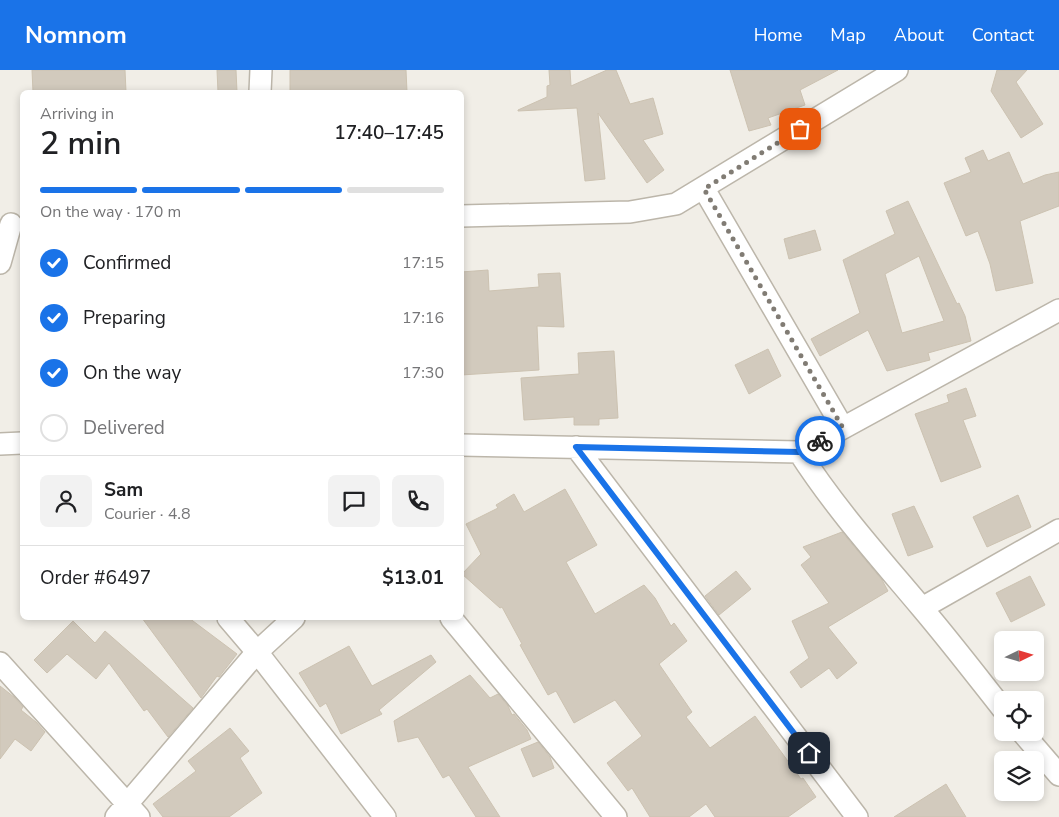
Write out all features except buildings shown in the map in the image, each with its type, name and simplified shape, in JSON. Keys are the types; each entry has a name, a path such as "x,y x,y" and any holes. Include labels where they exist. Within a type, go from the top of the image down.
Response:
{"street":[{"path":"260,90 261,70"},
{"path":"464,216 630,212 676,204 704,189 897,70"},
{"path":"704,189 843,428"},
{"path":"0,263 11,224"},
{"path":"469,446 799,452 1059,310"},
{"path":"0,444 20,443"},
{"path":"576,447 855,816"},
{"path":"799,452 816,478 860,536 922,608 994,698"},
{"path":"922,608 1059,530"},
{"path":"230,620 257,652 385,817"},
{"path":"0,663 128,813 257,652 292,620"},
{"path":"453,620 616,817"},
{"path":"1030,741 1059,775"}],"way so far":[{"path":"800,129 704,189 843,428 820,441"}],"route":[{"path":"809,753 576,447 799,452 820,441"}]}
